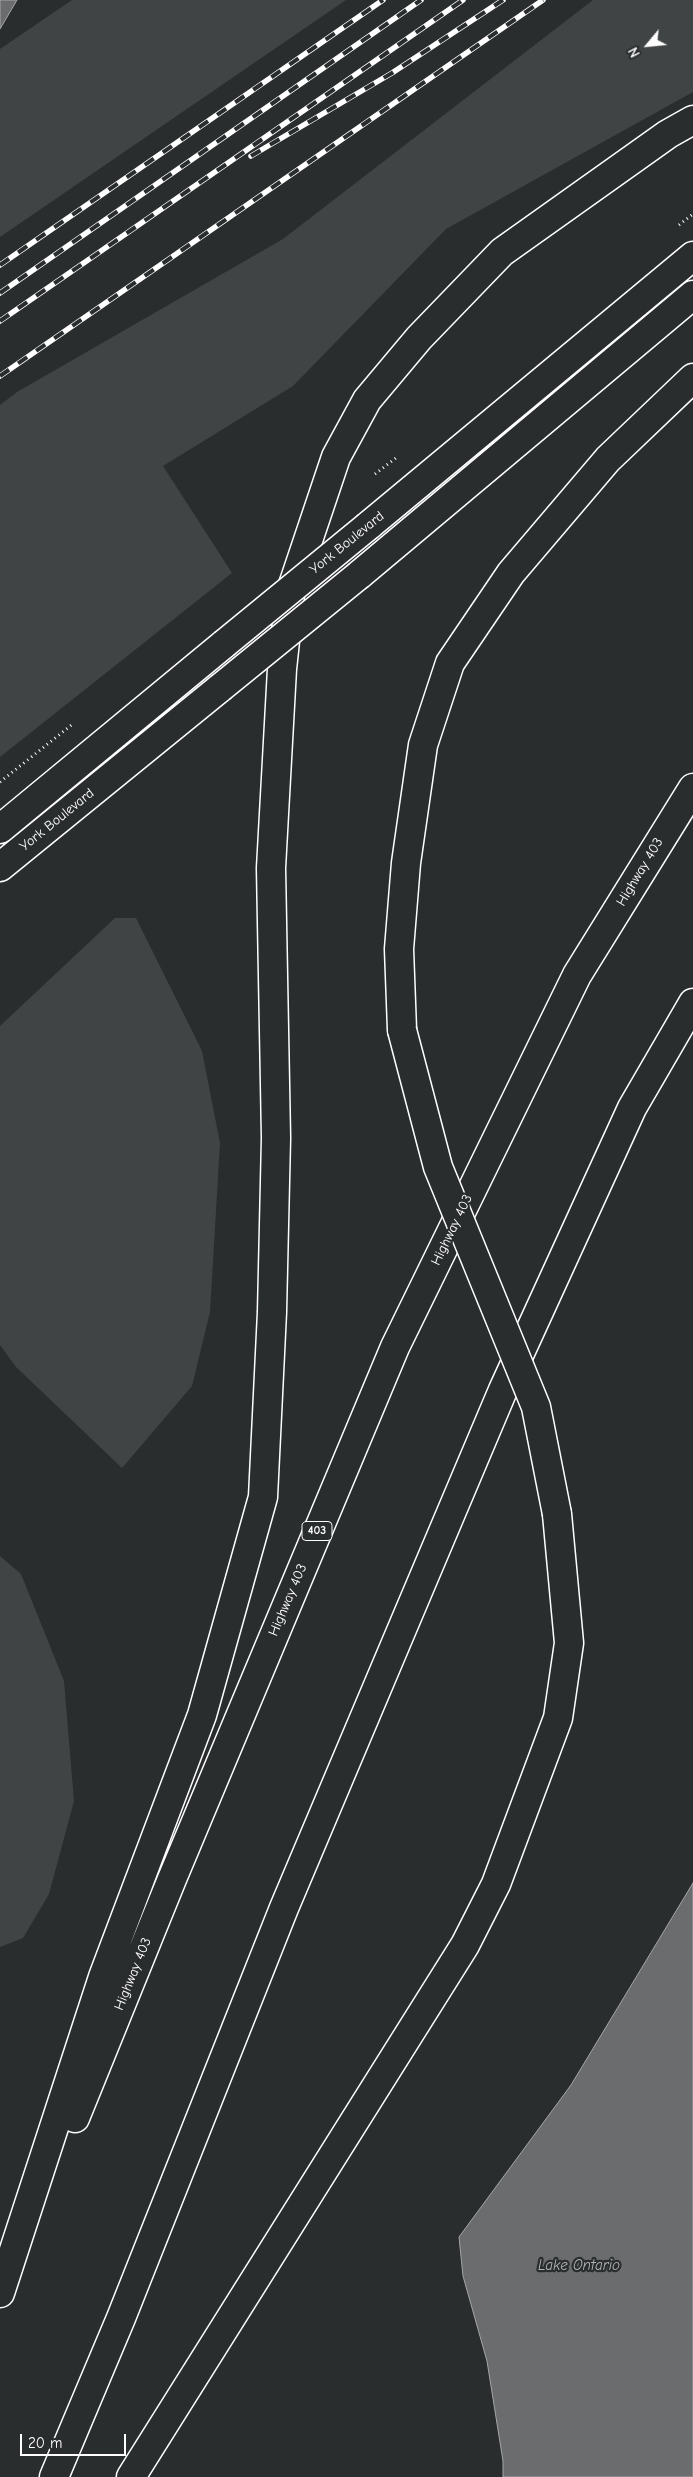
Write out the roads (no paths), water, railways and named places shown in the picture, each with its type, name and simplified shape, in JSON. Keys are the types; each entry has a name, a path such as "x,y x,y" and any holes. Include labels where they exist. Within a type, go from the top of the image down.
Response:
{"main road":[{"path":"0,2293 103,1977 202,1714 263,1498 272,1312 276,1138 271,868 282,669 290,594 336,457 367,400 419,338 502,252 668,134 693,120"},
{"name":"York Boulevard","path":"0,829 693,256"},
{"name":"York Boulevard","path":"0,867 359,575 693,295"},
{"path":"131,2477 465,1945 496,1884 558,1718 569,1643 557,1514 536,1407 438,1167 402,1030 399,949 406,863 423,745 450,663 511,573 608,459 693,378"},
{"name":"Highway 403","path":"0,2302 176,1870 395,1347 577,975 693,788"},
{"path":"54,2477 121,2318 284,1908 504,1390 632,1108 693,1003"}],"water":[{"path":"0,0 17,0 0,29"},
{"name":"Lake Ontario","path":"693,1883 693,2477 503,2477 503,2461 487,2361 463,2276 459,2237 571,2085"}],"railway":[{"path":"0,265 383,0"},
{"path":"0,293 421,0"},
{"path":"0,321 463,0"},
{"path":"251,156 392,73 503,0"},
{"path":"0,376 543,0"}]}
